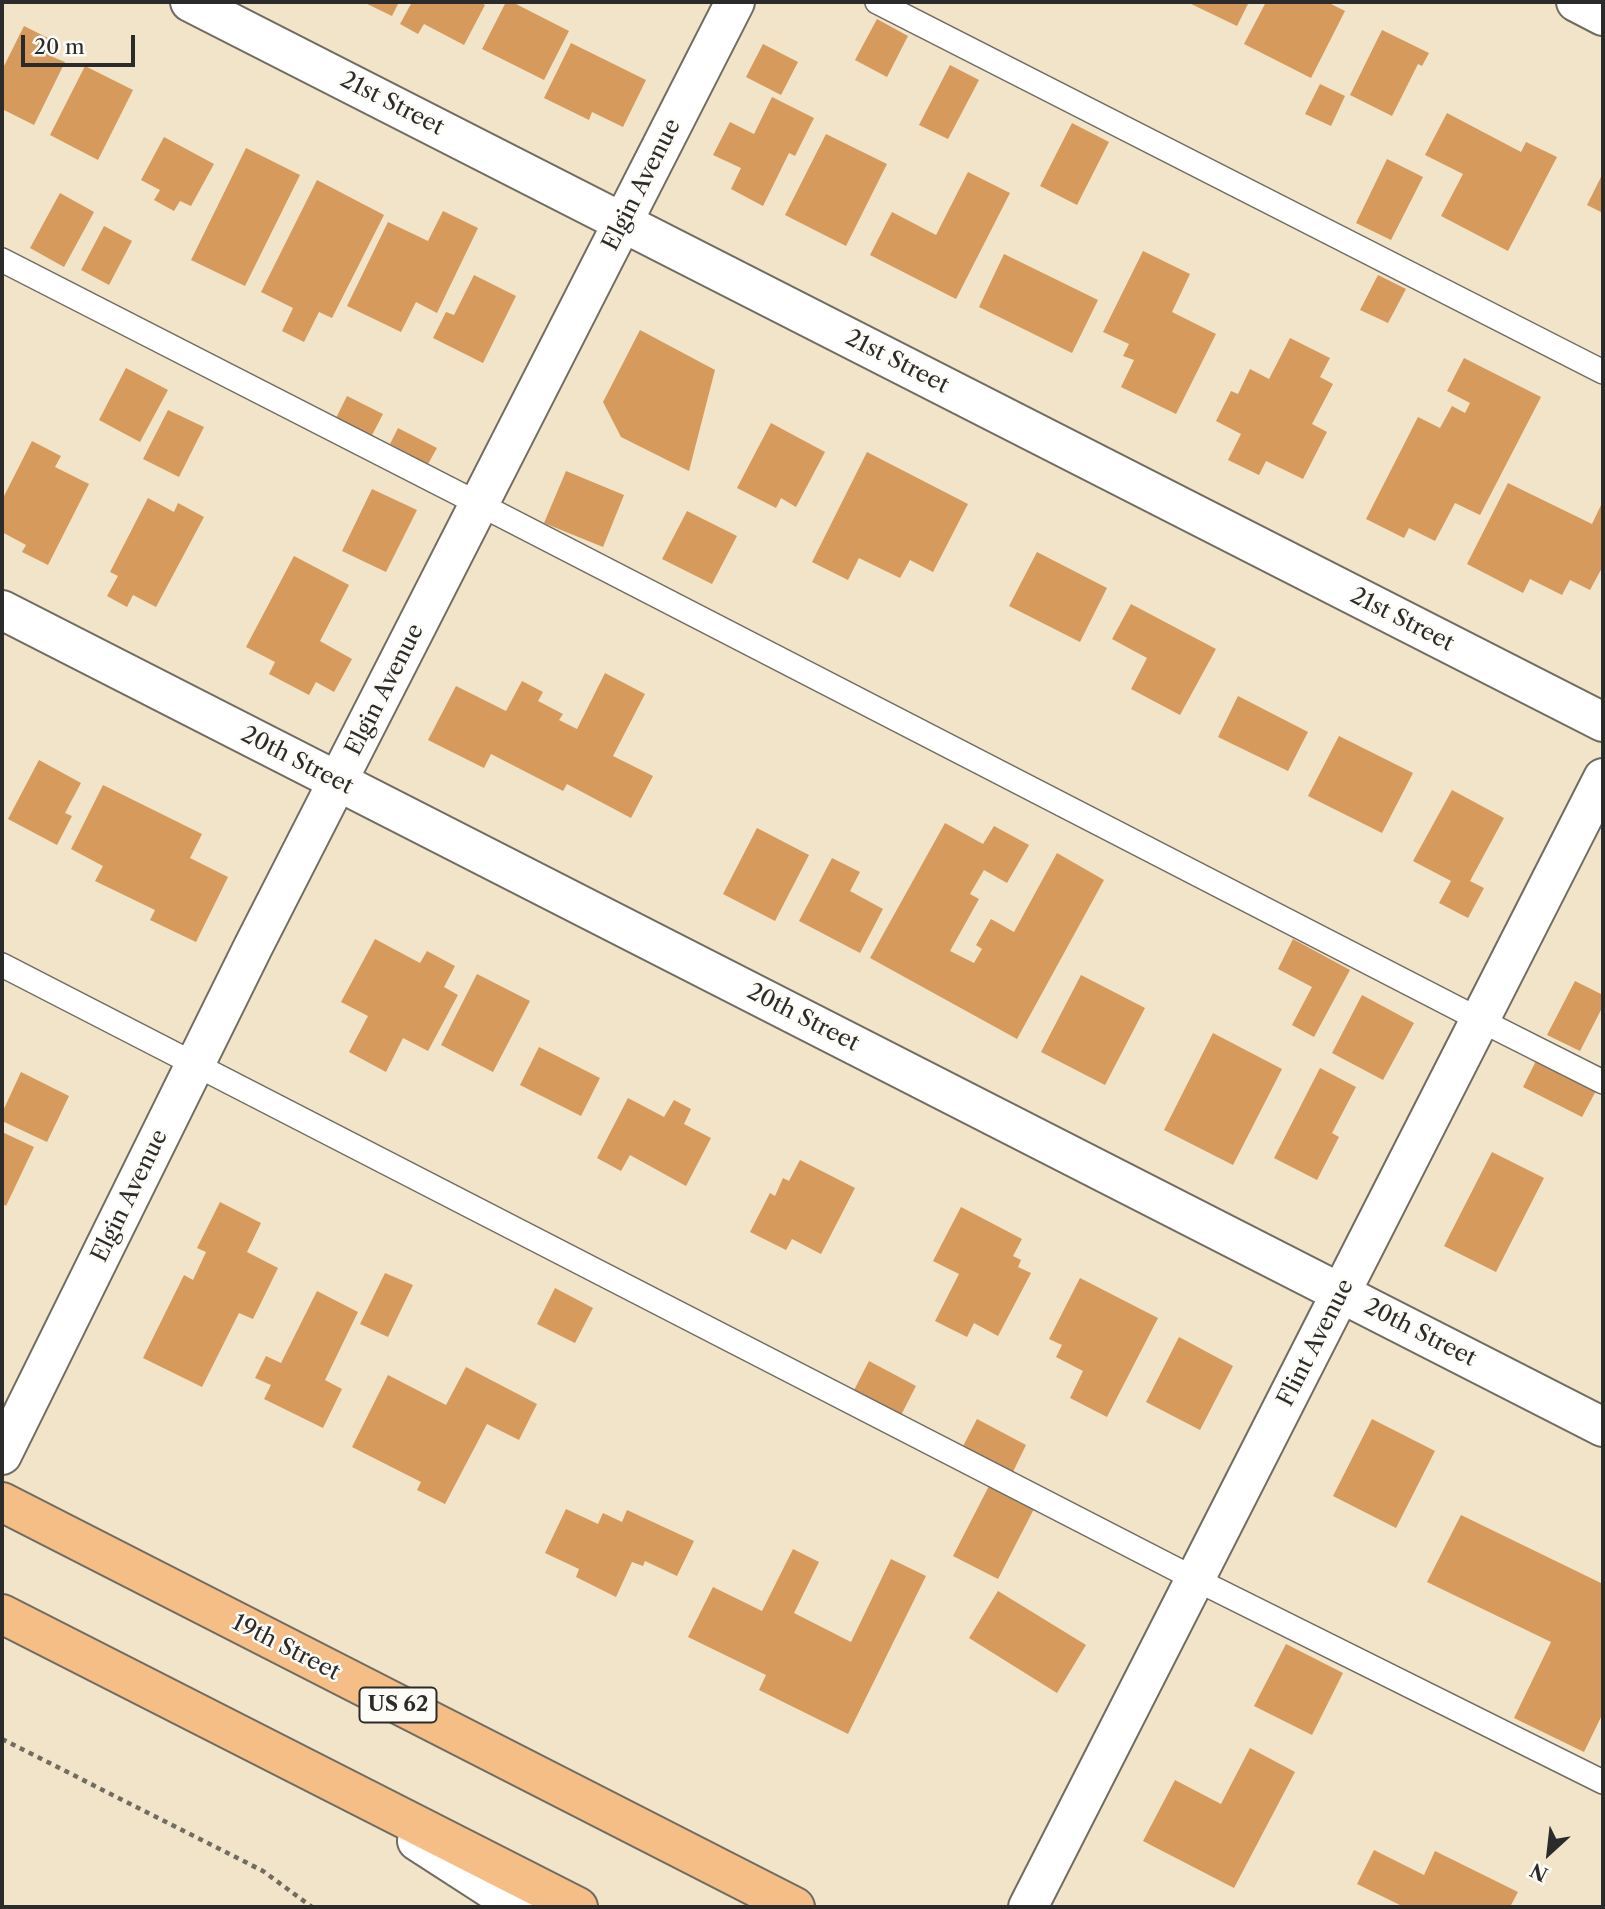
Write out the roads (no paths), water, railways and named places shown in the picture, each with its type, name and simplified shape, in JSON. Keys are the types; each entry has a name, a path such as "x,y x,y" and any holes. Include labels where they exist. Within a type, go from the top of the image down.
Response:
{"main road":[{"name":"19th Street","path":"2,1503 795,1907"},
{"path":"2,1614 578,1907"}],"street":[{"name":"21st Street","path":"190,2 1603,722"},
{"name":"Elgin Avenue","path":"2,1455 195,1063 735,2"},
{"path":"1576,2 1603,16"},
{"name":"20th Street","path":"2,610 1603,1427"},
{"name":"Flint Avenue","path":"1028,1907 1603,778"},
{"path":"310,1771 519,1907"}],"lane":[{"path":"877,2 1603,372"},
{"path":"2,260 1603,1082"},
{"path":"2,965 1195,1579 1603,1782"}]}
